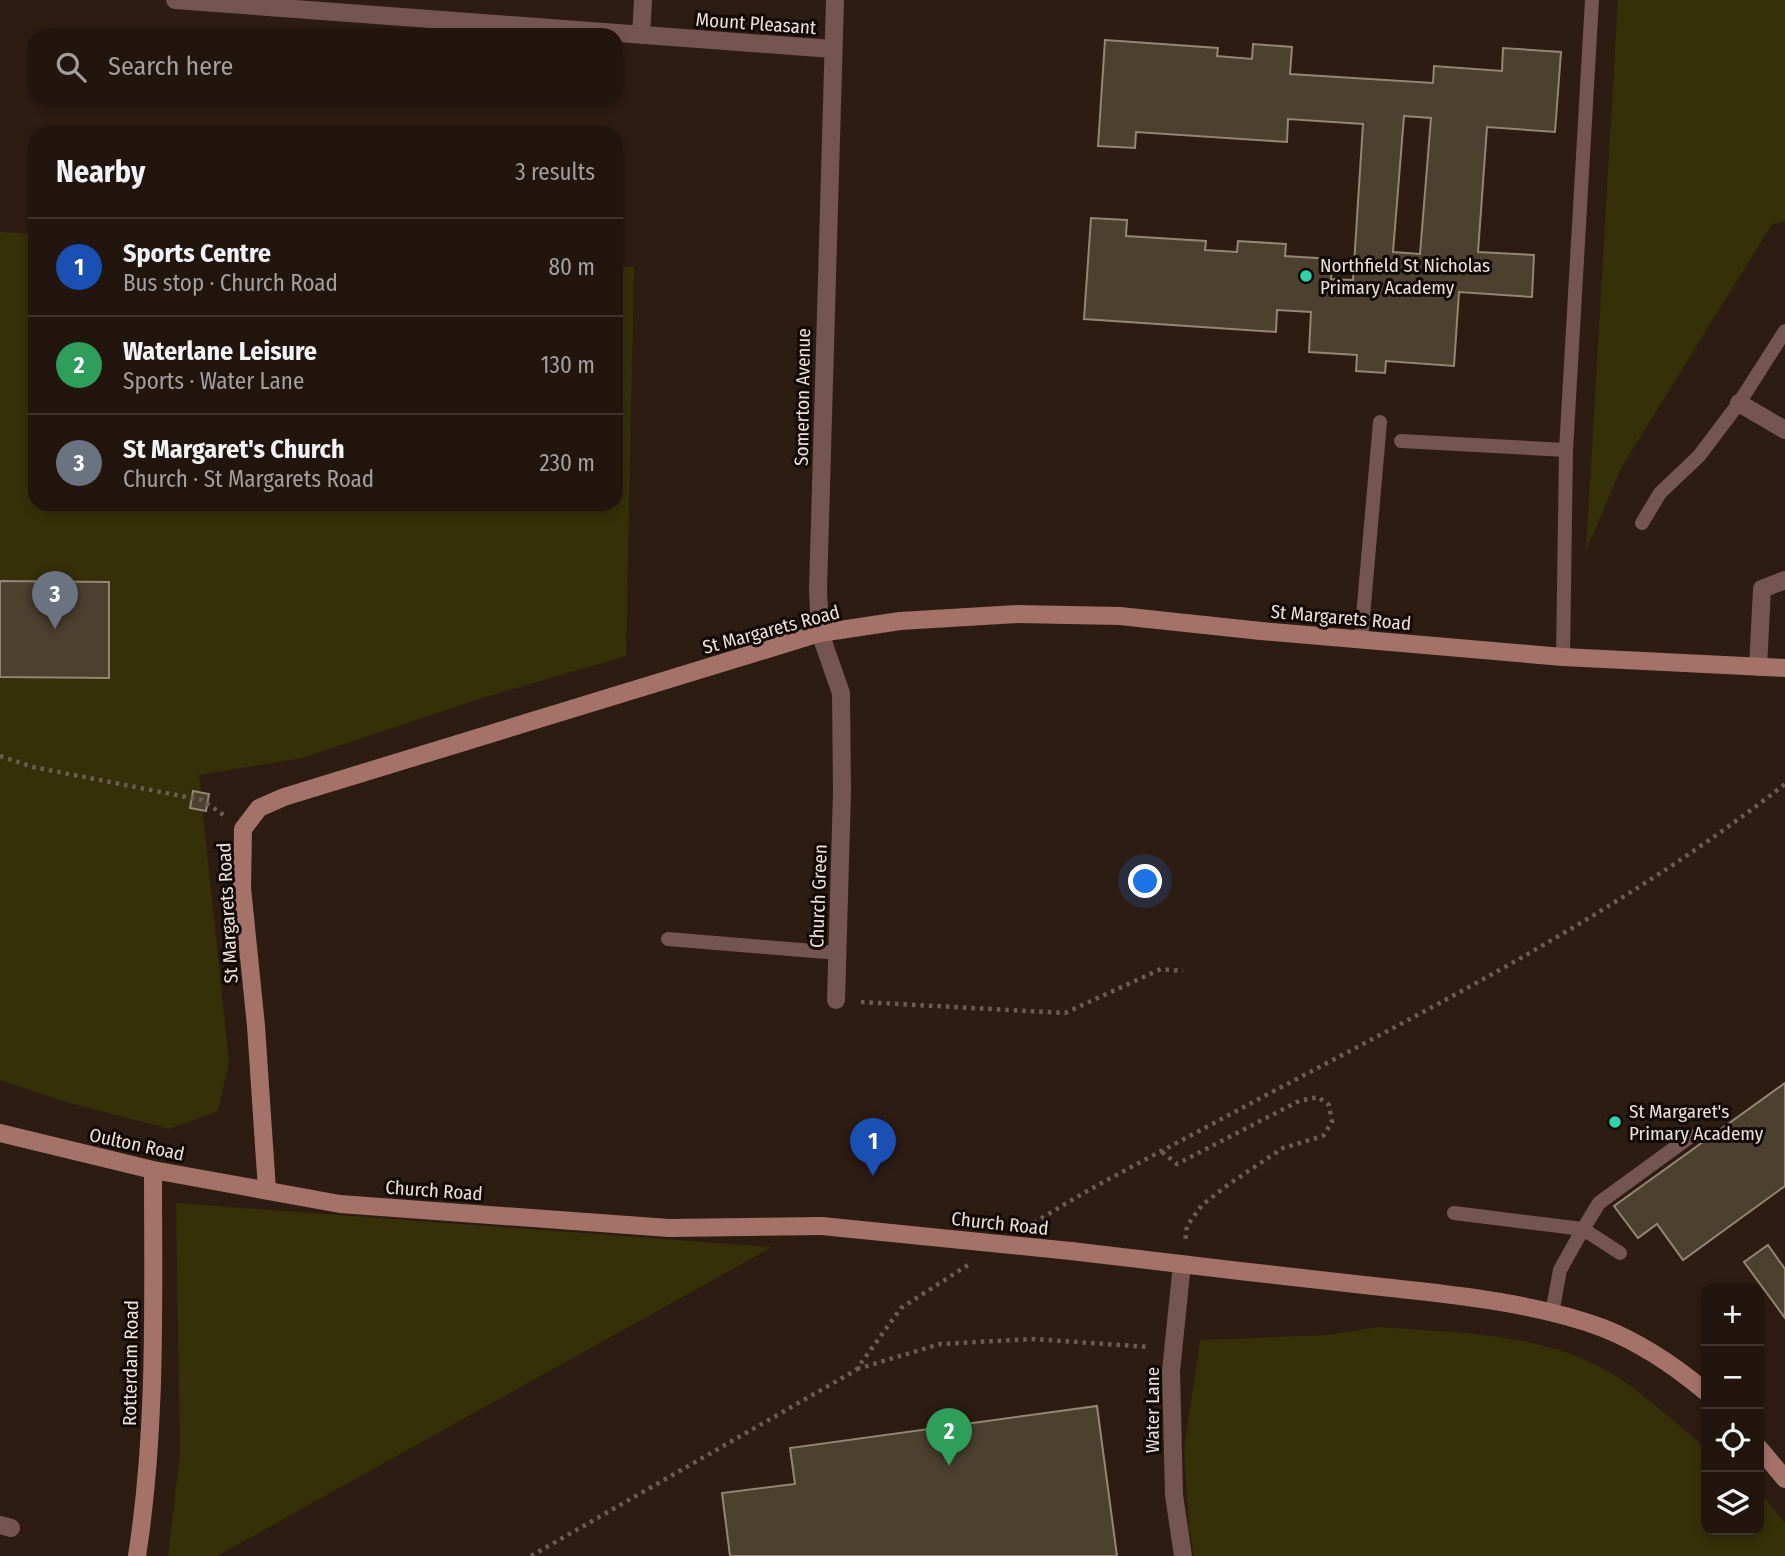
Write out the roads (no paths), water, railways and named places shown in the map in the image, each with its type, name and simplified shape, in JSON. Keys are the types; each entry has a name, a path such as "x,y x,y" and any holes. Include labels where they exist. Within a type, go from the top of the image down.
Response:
{"street":[{"name":"Mount Pleasant","path":"175,0 537,28"},
{"path":"640,36 643,0"},
{"name":"Somerton Avenue","path":"835,0 818,590 820,634 841,693 842,792"},
{"name":"Mount Pleasant","path":"623,35 832,49"},
{"path":"1739,403 1785,430"},
{"path":"1758,667 1762,589 1785,580"},
{"name":"St Margarets Road","path":"267,1190 256,1026 242,888 243,829 259,808 284,797 820,634 900,621 1017,614 1119,616 1563,657 1785,668"},
{"name":"Church Green","path":"836,1000 842,792"},
{"name":"Oulton Road","path":"0,1133 153,1170 267,1190"},
{"name":"Rotterdam Road","path":"136,1556 144,1508 152,1394 153,1170"},
{"name":"Church Road","path":"267,1190 340,1204 669,1228 822,1226 1071,1251 1408,1290 1552,1313 1602,1328 1642,1346 1701,1388"},
{"name":"Water Lane","path":"1182,1264 1171,1371 1174,1495 1183,1556"},
{"path":"1764,1454 1785,1479"}],"lane":[{"path":"1563,657 1566,450 1592,0"},
{"path":"1642,523 1660,493 1699,456 1739,403 1785,331"},
{"path":"1361,639 1380,422"},
{"path":"1401,442 1566,450"},
{"path":"667,939 838,953"},
{"path":"1552,1313 1560,1270 1598,1203 1691,1136"},
{"path":"1454,1213 1583,1229 1620,1253"}],"place":[{"name":"Northfield St Nicholas Primary Academy","path":"1306,276"},
{"name":"St Margaret's Church","path":"55,629"},
{"name":"St Margaret's Primary Academy","path":"1615,1122"},
{"name":"Sports Centre","path":"873,1176"},
{"name":"Waterlane Leisure","path":"949,1466"}]}
